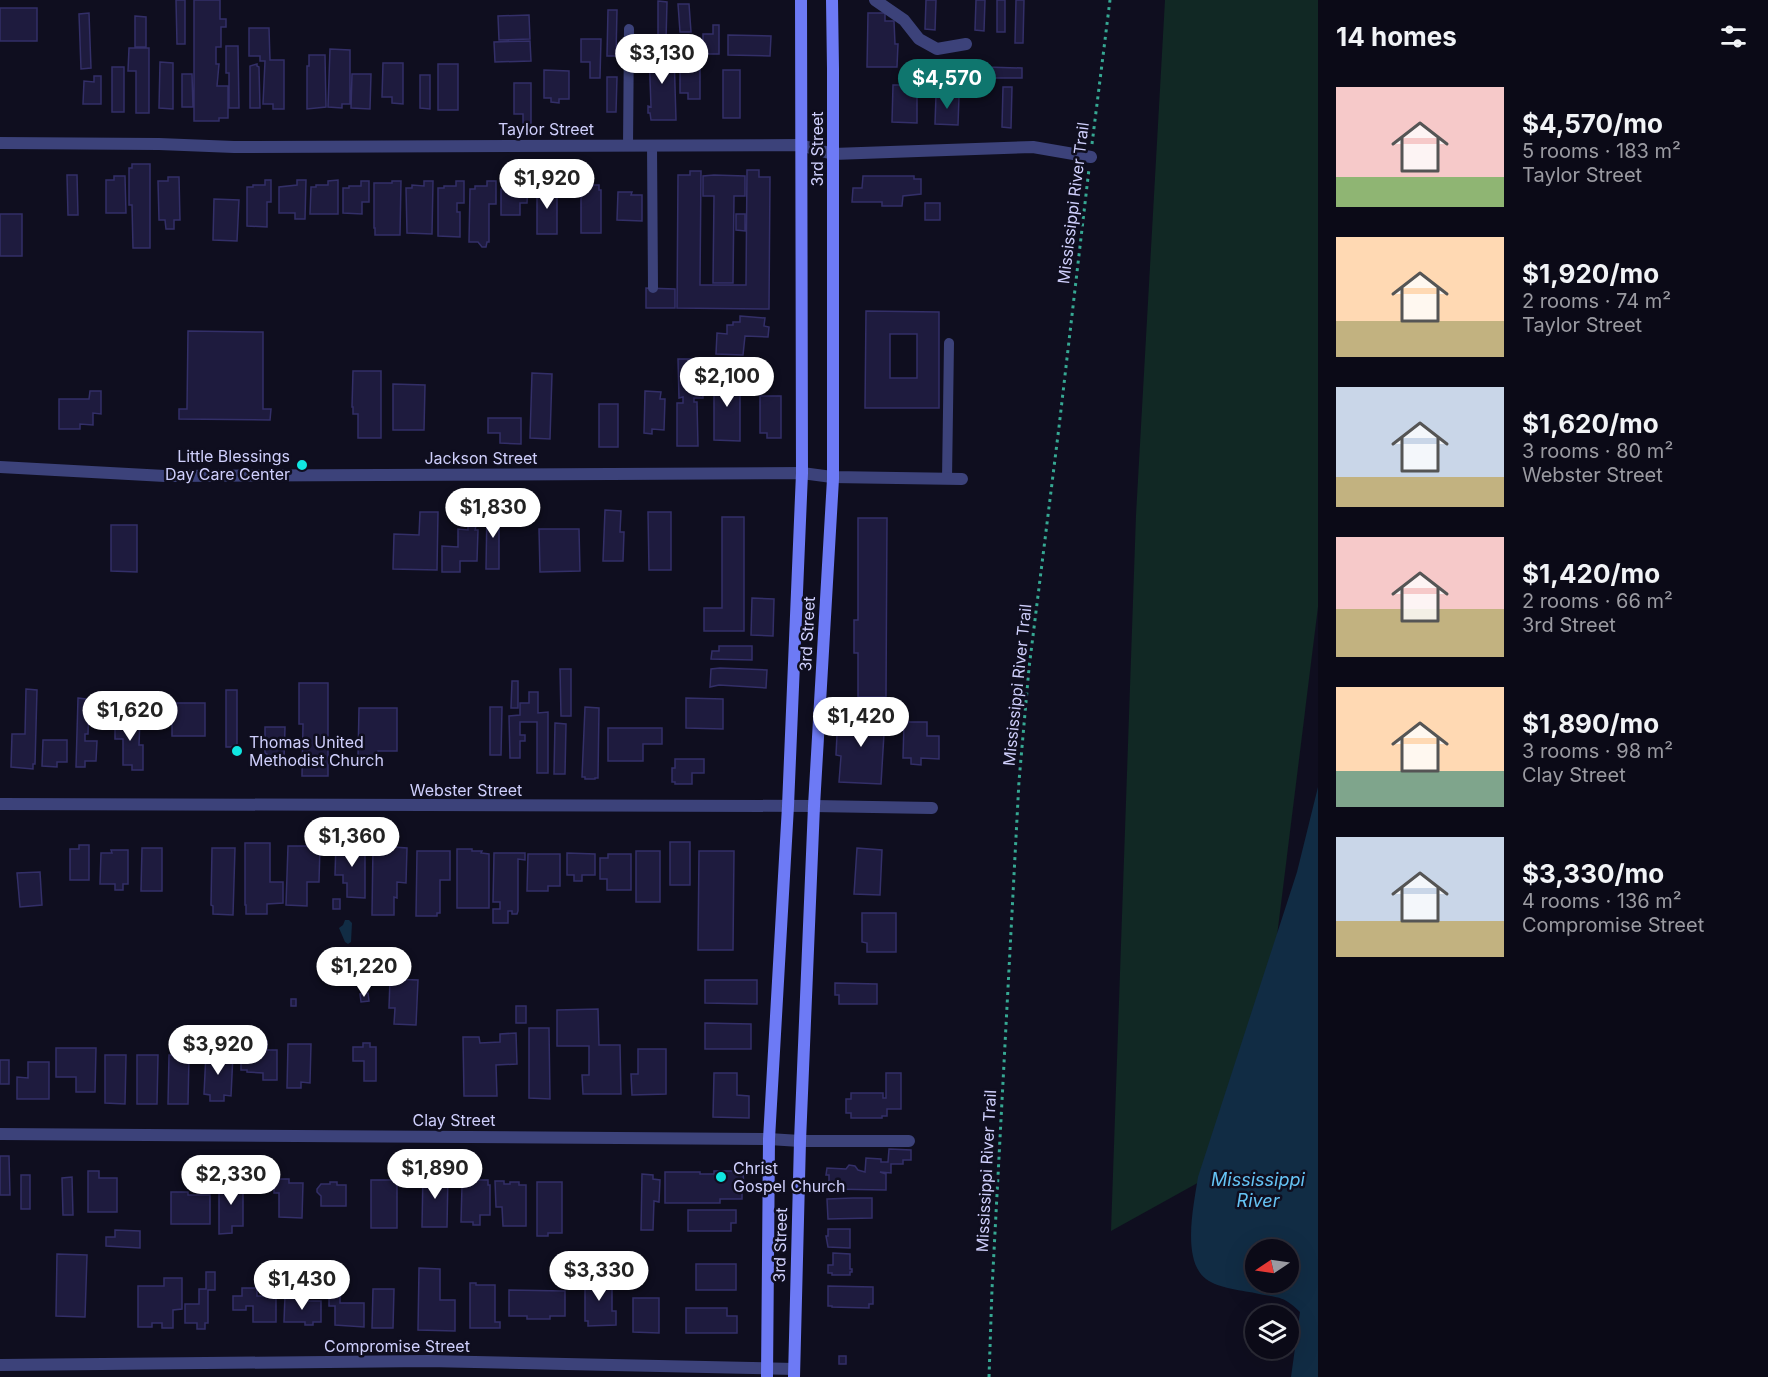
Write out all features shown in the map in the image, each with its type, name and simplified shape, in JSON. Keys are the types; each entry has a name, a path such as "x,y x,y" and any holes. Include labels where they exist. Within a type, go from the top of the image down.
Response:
{"main road":[{"name":"3rd Street","path":"767,1372 769,1138 788,806 801,473 801,0"},
{"name":"3rd Street","path":"794,1373 800,1141 814,806 832,477 832,0"}],"street":[{"path":"875,0 904,20 918,39 936,49 966,44"},
{"name":"Taylor Street","path":"0,143 234,147 800,145 833,154 1033,147 1091,157"},
{"name":"Jackson Street","path":"0,467 165,476 801,473 832,477 963,479"},
{"name":"Webster Street","path":"0,804 932,808"},
{"name":"Clay Street","path":"0,1134 769,1138 800,1141 909,1141"},
{"name":"Compromise Street","path":"0,1365 428,1361 794,1373"},
{"path":"500,1363 500,1377"}],"lane":[{"path":"628,146 629,29"},
{"path":"652,145 653,288"},
{"path":"947,479 949,343"}],"path":[{"name":"Mississippi River Trail","path":"989,1377 1019,781 1029,668 1110,0"}],"green space":[{"path":"1165,0 1318,0 1318,607 1277,936 1239,1160 1111,1231 1136,515"}],"water":[{"name":"Mississippi River","path":"1318,787 1318,1377 1291,1377 1293,1359 1299,1359 1299,1305 1292,1305 1281,1298 1253,1293 1299,1293 1299,1239 1245,1239 1245,1292 1218,1285 1206,1279 1198,1270 1191,1245 1192,1216 1198,1177 1297,872"},
{"path":"345,920 352,923 351,942 348,944 339,928"}],"building":[{"path":"176,0 185,0 185,44 177,44"},
{"path":"194,0 220,0 220,19 226,19 226,27 221,27 221,47 216,47 216,64 219,64 217,86 228,86 228,118 219,118 219,121 194,121"},
{"path":"926,0 936,0 935,30 925,29"},
{"path":"976,0 985,0 984,31 975,30"},
{"path":"997,0 1005,0 1005,32 997,32"},
{"path":"1016,0 1024,0 1023,43 1015,43"},
{"path":"658,1 667,2 666,41 658,41"},
{"path":"678,4 689,4 691,32 680,32"},
{"path":"0,8 37,8 37,41 0,41"},
{"path":"608,10 617,10 616,56 607,56"},
{"path":"89,13 91,68 81,69 79,14"},
{"path":"868,13 885,13 885,21 894,21 895,44 898,44 897,67 867,67"},
{"path":"529,15 530,39 499,40 498,16"},
{"path":"135,16 146,17 146,47 135,47"},
{"path":"713,25 719,25 719,54 703,54 703,34 713,34"},
{"path":"249,28 269,28 270,60 284,60 284,109 273,109 273,104 263,104 265,61 260,61 260,56 249,56"},
{"path":"728,35 771,36 770,56 728,55"},
{"path":"581,39 601,39 600,78 590,78 590,62 581,62"},
{"path":"530,41 531,61 495,62 494,42"},
{"path":"680,41 700,41 700,99 688,99 688,93 680,93"},
{"path":"670,45 670,52 674,52 676,120 651,120 650,113 648,113 648,106 651,107 649,52 658,52 658,46"},
{"path":"226,46 238,46 239,108 229,108"},
{"path":"129,48 149,48 149,113 136,113 136,71 128,71"},
{"path":"330,49 350,50 350,104 342,104 342,108 328,107"},
{"path":"309,55 325,55 326,107 307,109"},
{"path":"160,62 173,63 173,109 159,108"},
{"path":"383,63 403,63 403,104 392,103 392,97 382,97"},
{"path":"980,63 987,63 986,67 1022,68 1022,78 971,78 971,68 980,68"},
{"path":"257,64 260,108 250,108 250,66"},
{"path":"438,64 458,64 458,110 438,110"},
{"path":"112,67 124,67 124,112 112,112"},
{"path":"544,70 569,71 569,99 559,99 559,103 551,102 551,98 544,98"},
{"path":"723,70 740,70 740,118 723,118"},
{"path":"182,74 192,74 193,107 182,107"},
{"path":"352,74 371,74 370,109 351,108"},
{"path":"420,75 430,75 430,109 420,108"},
{"path":"94,76 101,76 101,104 83,104 84,81 94,82"},
{"path":"607,77 617,77 616,112 607,112"},
{"path":"514,83 531,83 531,123 523,123 523,114 514,114"},
{"path":"893,85 917,85 917,123 892,122"},
{"path":"1003,87 1012,87 1011,128 1002,127"},
{"path":"936,95 959,96 958,125 935,124"},
{"path":"132,164 150,164 150,248 133,248 132,205 129,205 129,168 132,168"},
{"path":"747,170 759,170 759,177 770,177 769,309 677,308 678,175 690,175 690,171 701,171 700,285 746,285"},
{"path":"67,175 77,175 78,215 68,215"},
{"path":"114,176 125,176 126,213 106,213 106,180 114,180"},
{"path":"703,176 745,176 745,196 734,196 733,283 713,283 714,196 703,196"},
{"path":"863,176 914,176 914,179 921,179 921,194 903,196 902,206 882,206 882,202 852,202 853,188 862,188"},
{"path":"168,177 179,177 180,220 174,220 174,229 166,229 165,220 159,220 158,181 168,181"},
{"path":"265,180 271,180 271,202 267,202 267,227 247,226 247,187 265,185"},
{"path":"297,180 306,180 305,219 295,219 295,213 279,213 279,187 297,185"},
{"path":"338,180 338,214 310,214 311,187 328,185 328,181"},
{"path":"361,181 369,181 369,202 362,202 362,214 343,213 343,188 361,186"},
{"path":"392,181 401,181 400,235 375,235 374,183 392,183"},
{"path":"424,181 433,181 432,234 407,233 406,188 412,188 412,185 424,186"},
{"path":"456,181 464,181 464,203 457,203 457,212 460,212 460,237 438,236 438,188 456,186"},
{"path":"487,181 496,181 496,204 489,204 489,242 486,247 482,247 478,242 469,242 470,189 475,189 475,186 487,186"},
{"path":"507,182 528,182 527,203 520,203 520,215 501,215 501,189 507,189"},
{"path":"539,184 555,184 557,234 537,234"},
{"path":"583,185 599,185 599,190 601,190 601,233 581,233"},
{"path":"618,192 642,195 642,221 617,220"},
{"path":"214,199 239,200 237,241 213,240"},
{"path":"925,203 940,203 940,220 925,220"},
{"path":"0,214 22,214 22,256 0,256"},
{"path":"736,214 745,214 745,231 736,230"},
{"path":"646,288 675,289 675,308 646,308"},
{"path":"866,311 939,312 939,408 865,408","holes":["890,334 917,334 917,378 890,378"]},
{"path":"740,316 765,318 764,326 769,327 768,337 745,336 743,355 716,354 717,333 727,334 727,325 740,322"},
{"path":"188,331 263,332 263,409 271,409 270,420 179,419 179,409 187,409"},
{"path":"678,359 702,359 703,398 694,398 694,402 697,402 698,446 677,446 677,403 683,403 683,397 679,398"},
{"path":"353,371 381,371 381,438 358,438 358,414 353,414 352,407"},
{"path":"532,373 552,374 550,439 530,438"},
{"path":"714,376 740,377 740,441 714,440"},
{"path":"393,384 425,385 424,430 393,430"},
{"path":"90,391 101,391 101,414 93,413 93,425 80,424 80,429 59,429 59,399 89,399"},
{"path":"645,391 661,392 660,399 665,399 664,430 652,429 652,434 644,433"},
{"path":"760,396 781,396 781,438 767,438 767,433 760,433"},
{"path":"599,404 618,404 618,447 599,447"},
{"path":"488,418 521,418 521,444 500,443 500,433 488,433"},
{"path":"487,509 499,509 499,569 486,569"},
{"path":"605,510 621,511 620,532 624,532 623,561 603,561"},
{"path":"420,512 438,512 437,570 393,569 394,534 419,535"},
{"path":"648,512 671,512 671,570 649,570"},
{"path":"722,517 744,517 744,631 704,631 704,608 722,608"},
{"path":"858,518 887,518 886,697 858,697 858,653 854,653 854,620 858,620"},
{"path":"111,525 137,525 137,572 111,571"},
{"path":"468,525 476,526 475,530 478,530 477,561 460,561 460,572 442,572 442,546 458,547 458,529 468,530"},
{"path":"539,529 579,529 580,571 540,572"},
{"path":"752,598 774,599 773,636 751,635"},
{"path":"719,646 752,646 752,660 711,659 712,651 719,651"},
{"path":"560,669 571,669 571,716 561,716"},
{"path":"711,669 767,670 766,688 719,685 710,687"},
{"path":"512,681 518,681 518,708 511,708"},
{"path":"299,683 328,683 328,776 302,776 303,724 299,724"},
{"path":"26,689 37,690 33,769 11,767 12,734 25,734"},
{"path":"226,690 237,690 237,747 226,747"},
{"path":"529,692 538,692 538,713 548,712 548,773 537,773 537,722 520,722 520,735 525,735 525,741 520,741 520,758 510,758 509,716 520,715 520,703 529,703"},
{"path":"78,698 86,699 86,706 89,706 88,734 85,734 85,741 97,741 96,761 85,761 85,767 76,767"},
{"path":"686,698 723,699 723,729 686,728"},
{"path":"172,703 205,703 205,736 172,736"},
{"path":"490,707 502,707 501,755 490,755"},
{"path":"585,707 599,708 598,778 595,779 582,777"},
{"path":"359,708 397,708 397,751 378,751 377,758 358,758"},
{"path":"838,714 885,717 881,784 839,782 841,756 836,755"},
{"path":"115,718 140,718 139,745 143,745 143,770 132,770 132,765 123,765 123,739 115,739"},
{"path":"904,722 927,722 927,736 939,736 939,759 921,758 921,765 911,764 911,758 903,758"},
{"path":"555,723 566,724 565,774 554,774"},
{"path":"265,727 285,727 284,759 267,759"},
{"path":"608,728 662,728 662,744 643,744 643,761 608,761"},
{"path":"43,740 67,740 67,762 57,762 57,767 42,766"},
{"path":"675,759 704,759 704,773 692,773 692,784 675,784 672,782 672,768 675,768"},
{"path":"670,842 690,842 690,885 670,885"},
{"path":"245,843 270,843 270,882 283,882 283,903 267,904 267,914 246,914"},
{"path":"336,843 365,843 365,898 347,897 347,883 343,883 343,875 335,875"},
{"path":"79,845 89,845 89,880 70,880 70,849 79,849"},
{"path":"373,845 407,848 406,883 397,882 394,915 372,915"},
{"path":"288,846 320,846 319,882 307,882 307,906 286,905"},
{"path":"142,848 162,848 162,891 141,891"},
{"path":"212,848 235,848 233,915 213,914 211,905"},
{"path":"857,848 882,850 880,895 854,894"},
{"path":"457,849 472,849 472,851 489,854 489,908 457,908"},
{"path":"111,850 128,850 128,884 123,884 123,890 115,890 115,884 100,884 101,853 112,853"},
{"path":"417,851 450,851 450,880 440,880 440,913 437,913 437,916 416,916"},
{"path":"636,851 660,851 660,902 636,902"},
{"path":"699,851 734,851 733,950 698,950"},
{"path":"494,853 525,853 525,860 518,859 518,911 517,914 512,914 512,911 508,911 508,923 493,923 493,909 500,909 500,902 493,902"},
{"path":"567,853 595,854 595,875 582,875 582,881 574,881 574,875 567,875"},
{"path":"528,854 560,854 560,886 548,886 548,891 527,891"},
{"path":"608,854 631,854 631,890 607,890 607,879 600,879 600,858 608,858"},
{"path":"40,872 42,905 20,907 17,873"},
{"path":"333,899 340,899 340,909 333,909"},
{"path":"862,913 896,913 896,952 867,952 867,943 862,942"},
{"path":"390,979 418,980 416,1025 394,1024 395,1008 389,1008"},
{"path":"705,980 757,980 757,1004 705,1003"},
{"path":"835,983 877,984 877,1004 839,1004 839,995 835,995"},
{"path":"368,993 369,1001 361,1002 360,994"},
{"path":"291,999 296,999 296,1006 291,1006"},
{"path":"516,1006 526,1006 526,1023 516,1023"},
{"path":"598,1009 599,1045 620,1045 621,1094 583,1094 582,1075 589,1075 589,1046 557,1046 557,1010"},
{"path":"705,1023 751,1024 751,1049 705,1049"},
{"path":"529,1028 549,1028 550,1099 529,1098"},
{"path":"516,1033 517,1064 496,1065 497,1096 464,1096 463,1037 479,1037 480,1043 500,1042 500,1034"},
{"path":"248,1041 267,1041 267,1050 277,1050 277,1080 263,1080 263,1073 241,1070 241,1060 247,1060"},
{"path":"363,1043 370,1043 370,1047 376,1047 376,1081 364,1081 364,1061 353,1061 353,1047 363,1047"},
{"path":"288,1044 311,1044 310,1083 301,1082 301,1088 287,1088"},
{"path":"56,1048 96,1048 95,1092 76,1092 76,1077 56,1077"},
{"path":"638,1049 666,1049 666,1094 632,1095 631,1074 638,1074"},
{"path":"206,1053 233,1054 231,1096 224,1095 224,1101 210,1101 210,1095 204,1094"},
{"path":"105,1055 126,1055 125,1104 105,1103"},
{"path":"137,1055 158,1055 157,1104 137,1104"},
{"path":"169,1055 189,1055 188,1104 168,1104"},
{"path":"0,1060 9,1060 9,1084 0,1084"},
{"path":"28,1062 49,1062 49,1099 17,1099 17,1077 28,1078"},
{"path":"714,1073 737,1073 737,1095 749,1096 749,1118 713,1117"},
{"path":"886,1073 901,1073 901,1109 887,1109 887,1116 882,1116 882,1118 851,1118 851,1113 846,1113 846,1099 851,1099 851,1093 883,1093 883,1098 886,1098"},
{"path":"889,1149 911,1150 911,1160 903,1160 903,1164 891,1164 891,1173 880,1172 886,1174 886,1190 829,1189 827,1168 846,1169 849,1165 865,1172 866,1158 888,1162"},
{"path":"0,1156 9,1156 10,1195 0,1195"},
{"path":"88,1171 99,1171 99,1178 117,1178 117,1212 88,1212"},
{"path":"714,1171 743,1171 742,1199 720,1199 720,1203 665,1203 665,1172 714,1174"},
{"path":"423,1172 448,1173 447,1227 422,1227"},
{"path":"642,1174 653,1175 653,1179 660,1180 659,1202 654,1201 653,1230 641,1230"},
{"path":"21,1175 30,1175 30,1209 21,1209"},
{"path":"72,1177 73,1215 63,1215 62,1178"},
{"path":"274,1179 289,1179 289,1183 303,1183 302,1218 279,1217 279,1193 274,1193"},
{"path":"371,1180 397,1180 397,1228 371,1228"},
{"path":"464,1180 488,1180 488,1185 490,1185 490,1215 480,1215 480,1225 473,1225 473,1222 461,1222"},
{"path":"219,1181 243,1181 243,1226 232,1226 232,1233 219,1234"},
{"path":"495,1181 504,1181 504,1184 519,1182 519,1185 526,1185 526,1226 503,1226 502,1207 496,1207"},
{"path":"330,1182 346,1185 346,1206 321,1206 321,1196 317,1189 321,1184 330,1184"},
{"path":"537,1182 562,1182 562,1233 537,1236"},
{"path":"171,1192 210,1195 210,1224 171,1224"},
{"path":"872,1198 872,1218 828,1219 827,1199"},
{"path":"688,1210 736,1210 736,1223 731,1223 731,1231 688,1231"},
{"path":"828,1229 850,1229 850,1248 828,1247 826,1236 828,1236"},
{"path":"115,1230 140,1231 140,1248 106,1246 106,1237 115,1237"},
{"path":"833,1253 850,1254 852,1272 850,1275 828,1273 828,1265 833,1265"},
{"path":"57,1254 87,1255 85,1317 56,1316"},
{"path":"696,1264 736,1264 736,1290 696,1290"},
{"path":"419,1268 440,1269 440,1300 455,1300 455,1331 418,1330"},
{"path":"206,1272 215,1272 215,1290 208,1290 208,1323 205,1323 205,1329 197,1329 197,1323 185,1323 185,1304 199,1304 199,1289 206,1289"},
{"path":"585,1275 612,1278 612,1311 616,1311 616,1325 588,1326 588,1321 585,1321"},
{"path":"164,1278 182,1278 182,1309 173,1310 173,1328 162,1328 162,1323 152,1323 152,1327 138,1327 138,1286 164,1286"},
{"path":"470,1283 495,1285 495,1322 500,1322 500,1328 470,1328"},
{"path":"828,1286 873,1287 873,1304 869,1304 869,1308 828,1306"},
{"path":"242,1288 257,1288 257,1296 276,1296 276,1322 253,1322 253,1306 246,1306 246,1310 233,1310 233,1296 242,1296"},
{"path":"329,1289 340,1289 340,1303 364,1303 364,1327 335,1325 335,1306 329,1306"},
{"path":"373,1289 394,1289 393,1328 372,1328"},
{"path":"509,1290 565,1291 565,1316 550,1316 550,1319 527,1319 527,1316 509,1316"},
{"path":"285,1295 297,1295 298,1301 321,1301 321,1322 305,1325 305,1322 284,1322"},
{"path":"633,1298 659,1298 659,1333 633,1332"},
{"path":"686,1308 727,1308 727,1316 737,1316 737,1333 686,1333"},
{"path":"839,1356 846,1356 846,1364 839,1364"}],"place":[{"name":"Little Blessings Day Care Center","path":"302,465"},
{"name":"Thomas United Methodist Church","path":"237,751"},
{"name":"Christ Gospel Church","path":"721,1177"}]}
